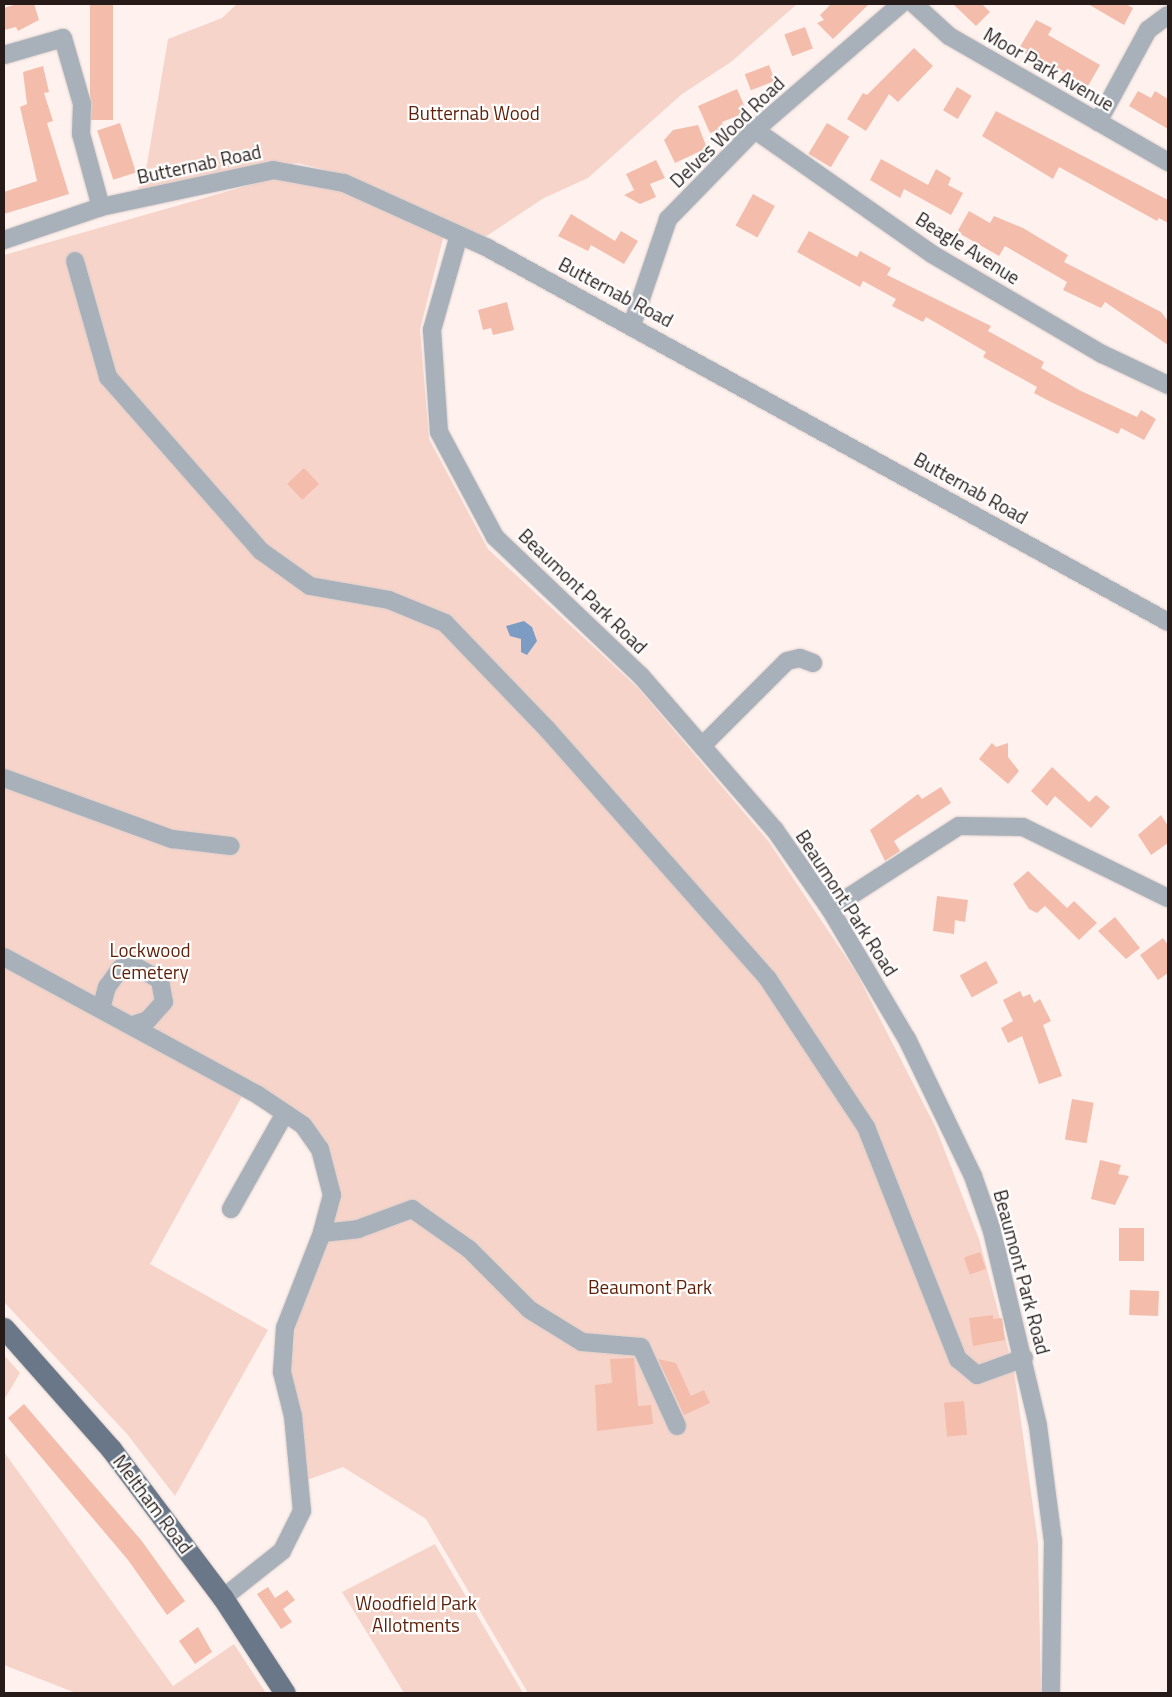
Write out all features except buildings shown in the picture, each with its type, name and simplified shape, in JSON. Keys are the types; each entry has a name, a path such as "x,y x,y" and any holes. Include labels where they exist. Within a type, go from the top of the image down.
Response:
{"main road":[{"name":"Meltham Road","path":"4,1328 111,1449 223,1598 285,1693"}],"street":[{"name":"Delves Wood Road","path":"632,325 668,220 755,130 901,4"},
{"name":"Moor Park Avenue","path":"914,4 949,36 1168,162"},
{"path":"1098,122 1148,30 1168,15"},
{"path":"4,55 63,38 82,104 81,134 101,207"},
{"name":"Beagle Avenue","path":"755,130 932,254 1102,354 1168,385"},
{"name":"Butternab Road","path":"4,240 101,207 272,170 344,183 459,235 632,325 1168,622"},
{"name":"Beaumont Park Road","path":"459,235 432,330 438,432 495,537 640,676 775,830 830,909 907,1039 973,1176 992,1231 1024,1358 1053,1541 1051,1693"},
{"path":"75,261 108,377 261,550 310,586 389,600 445,623 547,729 768,979 866,1127 958,1359 977,1375 1024,1358"},
{"path":"702,746 787,661 800,658 813,663"},
{"path":"4,778 172,839 231,846"},
{"path":"830,909 959,826 1023,827 1168,898"},
{"path":"4,957 133,1025 285,1113 303,1125 320,1149 332,1195 322,1233 286,1328 282,1372 293,1416 302,1511 282,1552 223,1598"},
{"path":"101,1009 107,987 121,968 135,966 160,980 164,1002 148,1020 133,1025"},
{"path":"231,1209 285,1113"},
{"path":"322,1233 358,1229 412,1209 469,1249 530,1310 582,1342 642,1347 677,1426"}],"green space":[{"name":"Butternab Wood","path":"237,4 797,4 731,62 682,94 588,178 544,198 485,237 350,176 298,163 228,173 136,194 147,164 168,39 222,18"},
{"name":"Beaumont Park","path":"281,176 346,190 444,235 420,329 429,439 488,549 638,688 769,842 857,974 936,1128 979,1239 1014,1371 1038,1543 1041,1693 528,1693 426,1519 343,1467 307,1480 303,1426 291,1372 295,1328 324,1247 328,1149 310,1118 251,1080 150,1264 268,1330 175,1496 127,1434 4,1302 4,255"},
{"path":"4,1355 20,1373 4,1400"},
{"path":"4,1452 173,1686 234,1644 266,1693 76,1693 4,1665"},
{"name":"Woodfield Park Allotments","path":"435,1544 523,1693 404,1693 342,1592"}],"water":[{"path":"524,621 532,627 537,641 527,655 521,652 521,639 510,636 506,626"}],"park label":[{"name":"Lockwood Cemetery","path":"150,961"}]}
